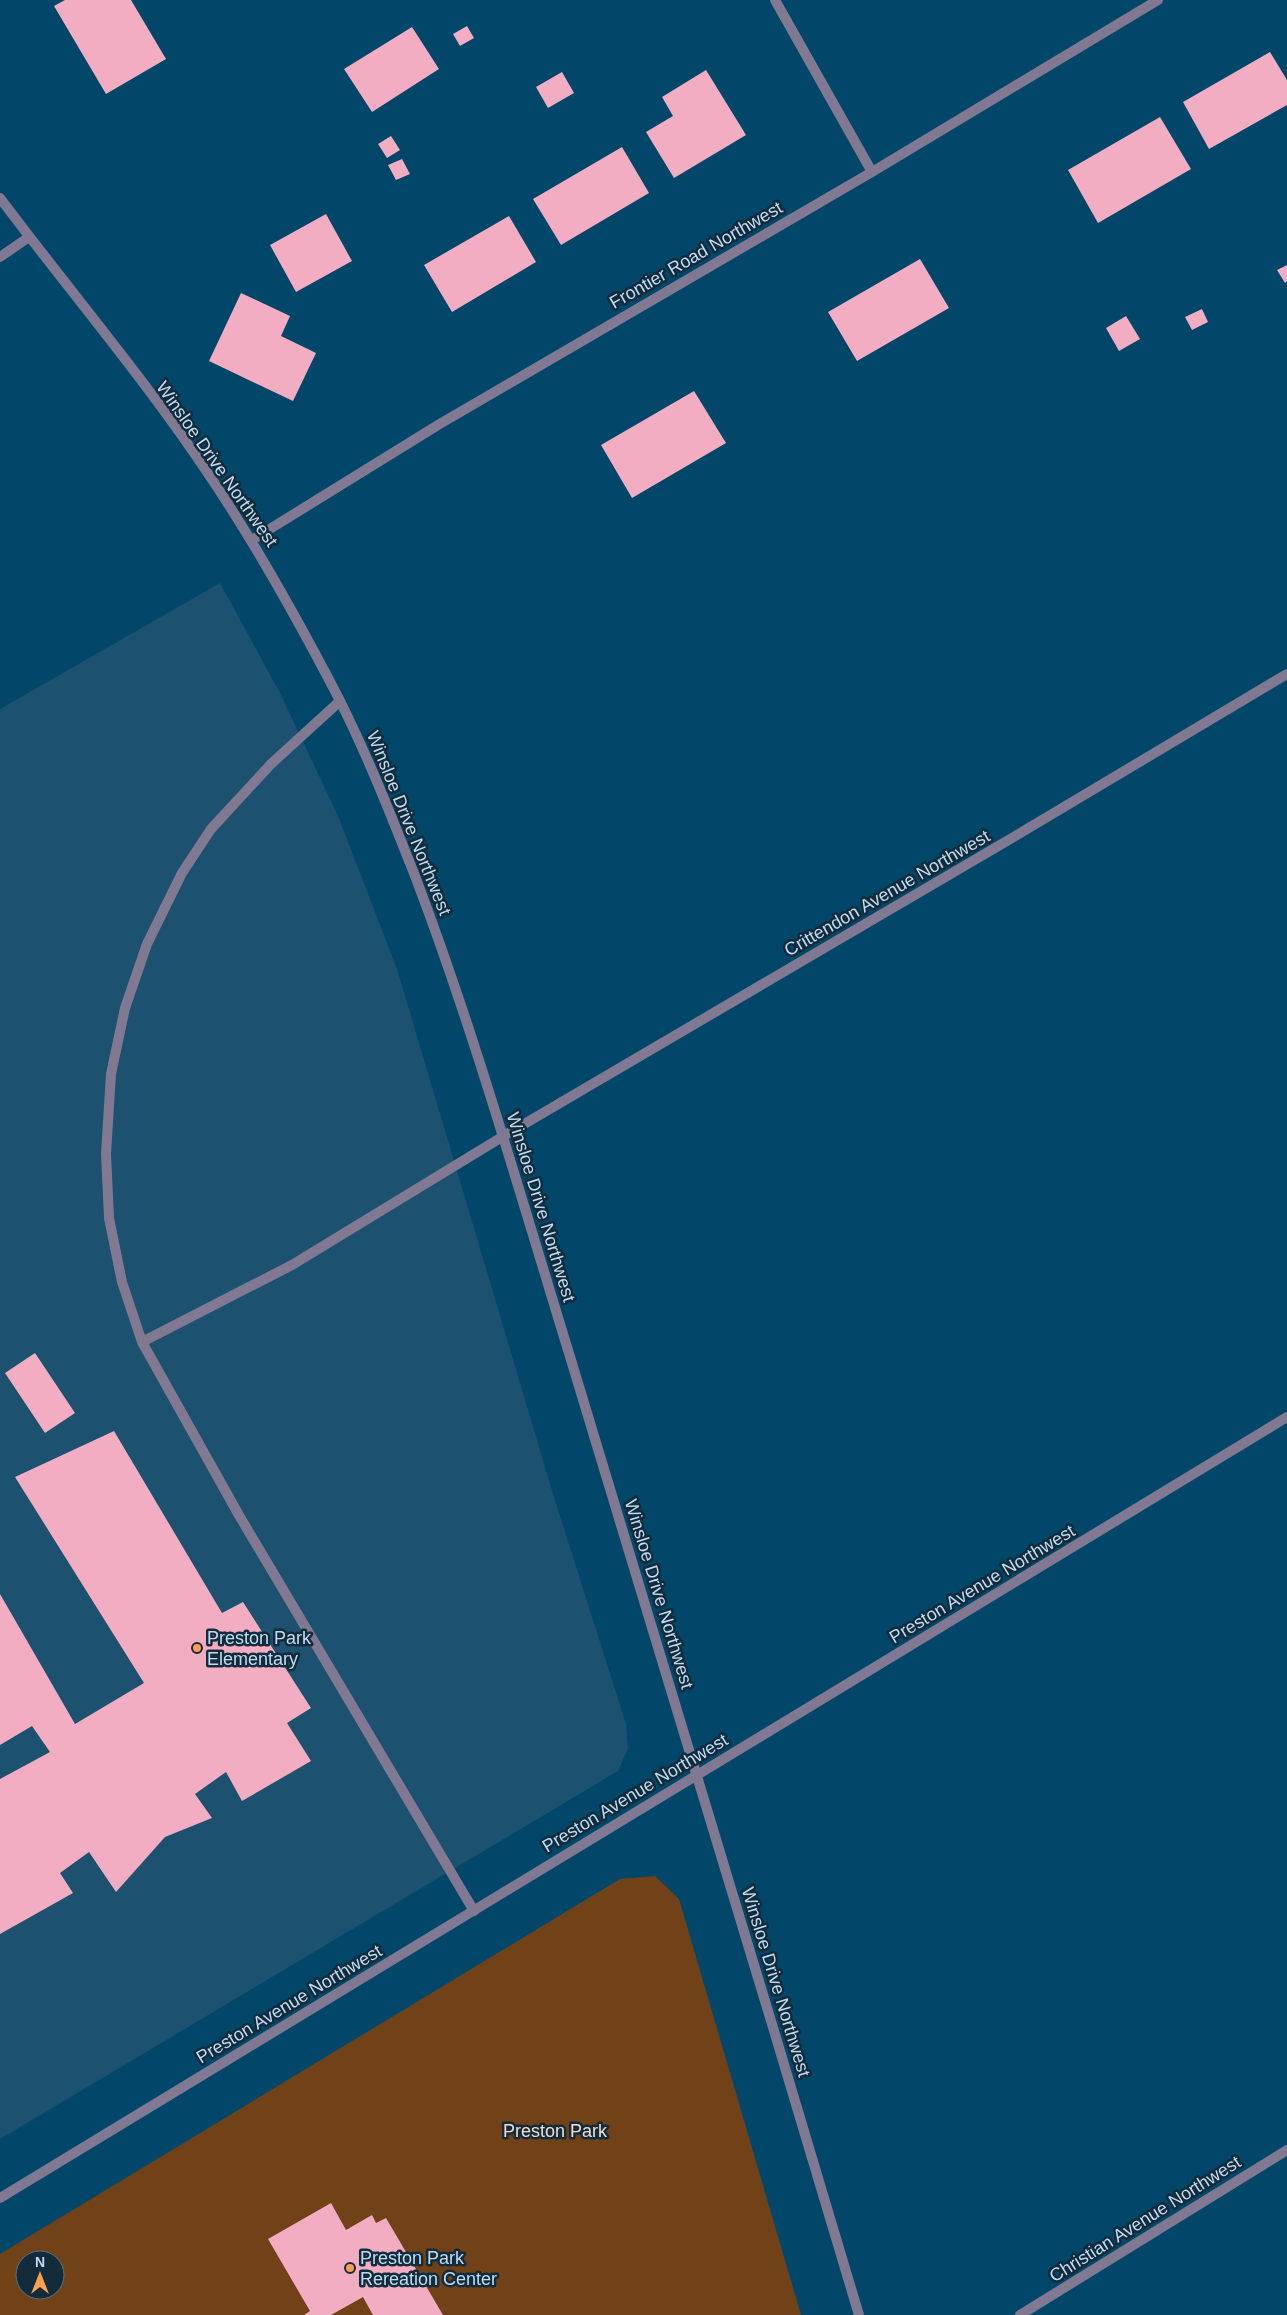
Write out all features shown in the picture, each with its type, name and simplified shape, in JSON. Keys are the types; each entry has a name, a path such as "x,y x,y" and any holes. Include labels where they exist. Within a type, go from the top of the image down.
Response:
{"street":[{"path":"775,0 872,172"},
{"name":"Frontier Road Northwest","path":"252,540 438,424 872,172 1158,0"},
{"name":"Winsloe Drive Northwest","path":"0,198 89,312 206,470 252,540 340,702 390,812 449,965 697,1774 859,2315"},
{"path":"0,257 29,237"},
{"name":"Crittendon Avenue Northwest","path":"142,1342 292,1264 502,1136 1026,830 1287,674"},
{"path":"340,702 271,764 211,829 182,873 147,944 125,1008 111,1074 106,1154 109,1209 122,1282 142,1342 240,1517 474,1911"},
{"name":"Preston Avenue Northwest","path":"0,2198 1287,1417"},
{"name":"Christian Avenue Northwest","path":"1020,2315 1287,2150"}],"shaded area":[{"path":"220,583 281,695 338,816 397,969 553,1494 626,1724 628,1749 618,1771 0,2139 0,709"}],"green space":[{"name":"Preston Park","path":"655,1876 679,1899 801,2315 0,2315 0,2254 620,1879"}],"building":[{"path":"65,0 131,0 166,59 106,94 54,6"},
{"path":"467,26 474,38 460,46 453,34"},
{"path":"412,27 439,69 372,112 344,69"},
{"path":"1270,52 1287,80 1287,105 1209,149 1183,102"},
{"path":"706,70 746,135 674,178 646,132 673,116 662,97"},
{"path":"562,72 574,93 548,108 536,87"},
{"path":"1160,117 1191,169 1098,223 1068,170"},
{"path":"391,136 400,150 387,158 378,144"},
{"path":"622,147 649,193 561,245 533,199"},
{"path":"402,159 410,174 396,180 388,165"},
{"path":"326,214 352,261 296,292 270,245"},
{"path":"509,216 536,262 452,312 424,265"},
{"path":"920,259 949,308 857,361 828,312"},
{"path":"1287,265 1287,281 1285,283 1277,270"},
{"path":"241,293 290,316 281,336 316,353 293,401 209,361"},
{"path":"1202,309 1208,322 1192,330 1185,317"},
{"path":"1126,316 1140,339 1119,351 1106,328"},
{"path":"694,391 726,443 632,498 601,445"},
{"path":"35,1353 75,1413 45,1433 5,1373"},
{"name":"Preston Park Elementary","path":"114,1431 222,1613 243,1602 311,1708 287,1723 311,1761 242,1801 226,1772 195,1794 212,1818 165,1837 116,1892 89,1852 60,1873 73,1893 0,1934 0,1779 50,1752 32,1726 0,1745 0,1594 75,1724 144,1683 15,1477"},
{"name":"Preston Park Rereation Center","path":"331,2203 346,2230 372,2215 376,2223 386,2218 443,2315 373,2315 363,2297 331,2315 304,2315 310,2311 268,2239"}],"place":[{"name":"Preston Park Elementary","path":"197,1648"},
{"name":"Preston Park Rereation Center","path":"350,2268"}]}
